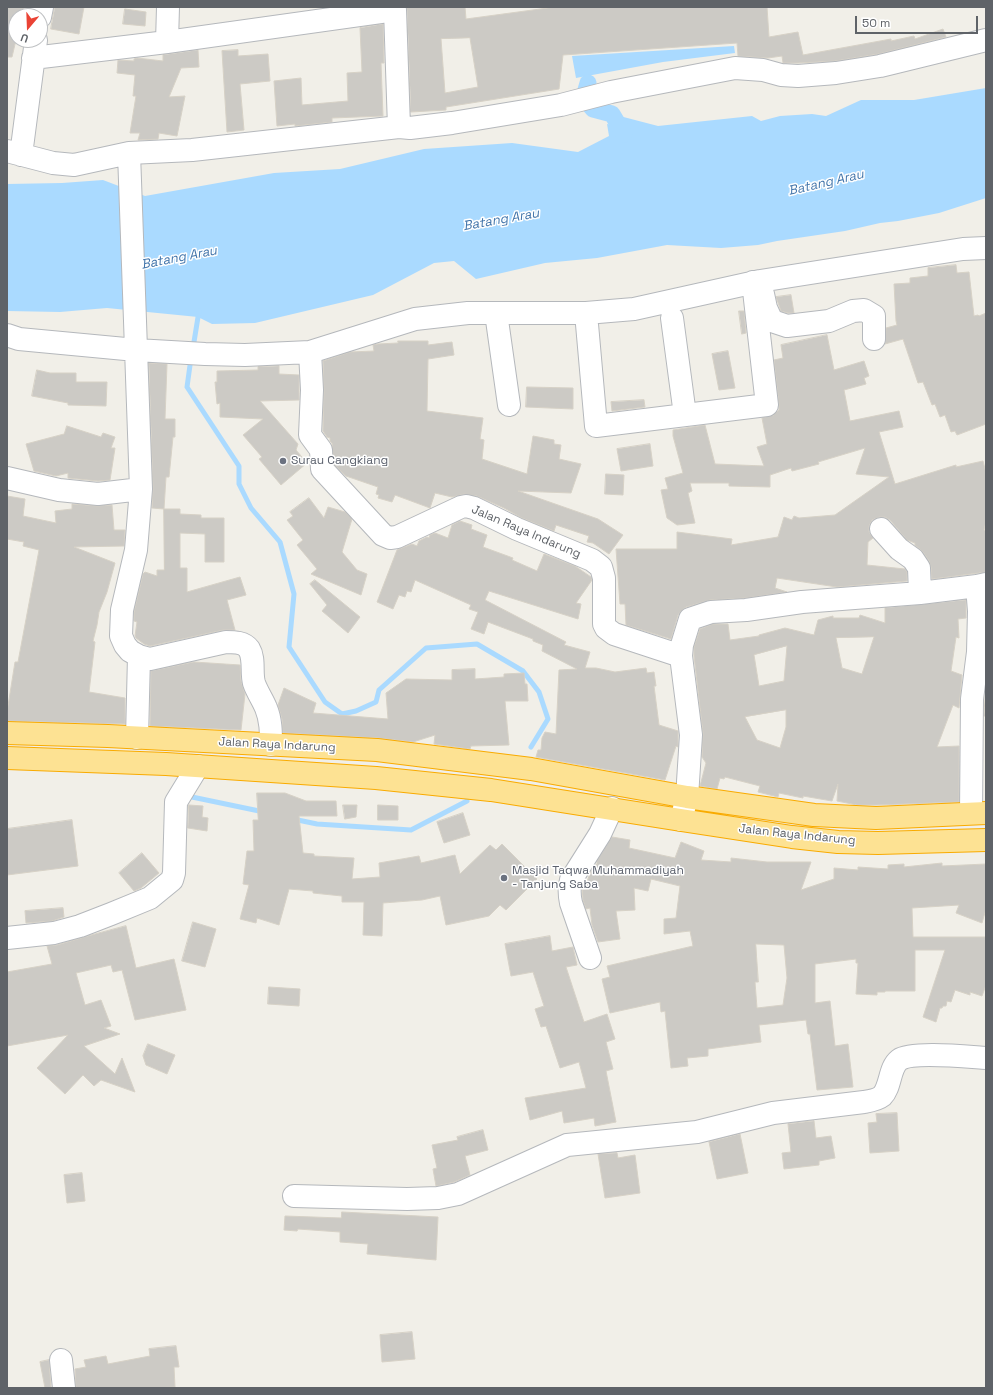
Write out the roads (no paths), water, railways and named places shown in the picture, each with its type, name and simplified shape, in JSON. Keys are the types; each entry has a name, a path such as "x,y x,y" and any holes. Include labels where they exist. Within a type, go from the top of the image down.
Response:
{"highway":[{"name":"Jalan Raya Indarung","path":"7,733 377,750 524,768 687,797 814,815 876,818 978,813"},
{"name":"Jalan Raya Indarung","path":"7,758 198,766 392,780 491,790 792,837 838,842 878,843 986,840"}],"street":[{"path":"167,42 168,7"},
{"path":"399,127 395,8 167,42 35,49 14,153 53,163 74,165 399,127 410,128 452,123 562,104 611,92 735,68 763,70 781,75 798,76 836,73 880,66 986,40"},
{"path":"130,159 141,489 136,550 122,610 121,636 125,645 130,651 150,659 226,642 245,645 251,655 254,682 267,709 271,726 271,745"},
{"path":"7,335 19,339 136,343 170,352 205,354 245,356 310,352 415,319 468,313 496,314 586,312 634,309 756,281 963,250 986,248"},
{"path":"756,281 772,320 787,326 829,321 853,311 864,310 874,316 874,339"},
{"path":"586,312 596,426 767,405 756,281"},
{"path":"496,314 509,405"},
{"path":"672,318 685,415"},
{"name":"Jalan Raya Indarung","path":"310,352 312,390 310,435 321,450 322,469 383,535 390,538 397,537 460,507 466,506 474,508 517,529 592,560 601,567 604,578 604,624 606,628 614,634 681,656"},
{"path":"7,478 59,490 98,494 141,489"},
{"path":"881,529 899,549 913,559 919,568 920,593"},
{"path":"681,820 687,797 691,735 681,656 682,645 690,619 701,614 711,612 746,610 802,602 920,593 982,585 979,611 978,652 972,699 978,813"},
{"path":"137,738 140,656"},
{"path":"7,938 54,933 80,926 150,898 172,880 174,873 176,804 198,766"},
{"path":"590,958 571,903 569,888 571,880 600,834 612,808"},
{"path":"294,1196 407,1199 438,1198 458,1194 554,1149 567,1145 697,1132 765,1114 864,1102 876,1099 882,1096 894,1066 899,1060 905,1057 952,1056 986,1058"},
{"path":"61,1360 64,1388"}],"water":[{"path":"734,46 735,53 663,62 576,78 572,56"},
{"name":"Batang Arau","path":"986,88 986,198 939,213 880,223 845,231 758,245 721,248 667,245 597,258 545,263 476,279 454,261 434,263 373,295 255,323 212,324 198,317 107,308 60,312 7,311 7,184 62,183 103,180 145,196 274,173 340,169 424,149 512,143 578,152 609,136 607,124 618,126 612,114 658,126 752,116 761,121 780,116 812,114 826,116 861,100 914,100"}],"waterway":[{"path":"584,97 588,83"},
{"path":"587,102 593,109 612,114 624,134"},
{"path":"193,348 199,311"},
{"path":"191,358 187,387 239,466 239,484 251,508 280,542 294,594 289,647 325,702 342,714 356,711 376,702 379,690 426,648 477,644 523,671 539,692 548,719 531,747"},
{"path":"192,797 264,812"},
{"path":"293,819 317,824 411,830 467,801"}],"place":[{"name":"Surau Cangkiang","path":"283,461"},
{"name":"Masjid Taqwa Muhammadiyah - Tanjung Saba","path":"504,878"}]}
